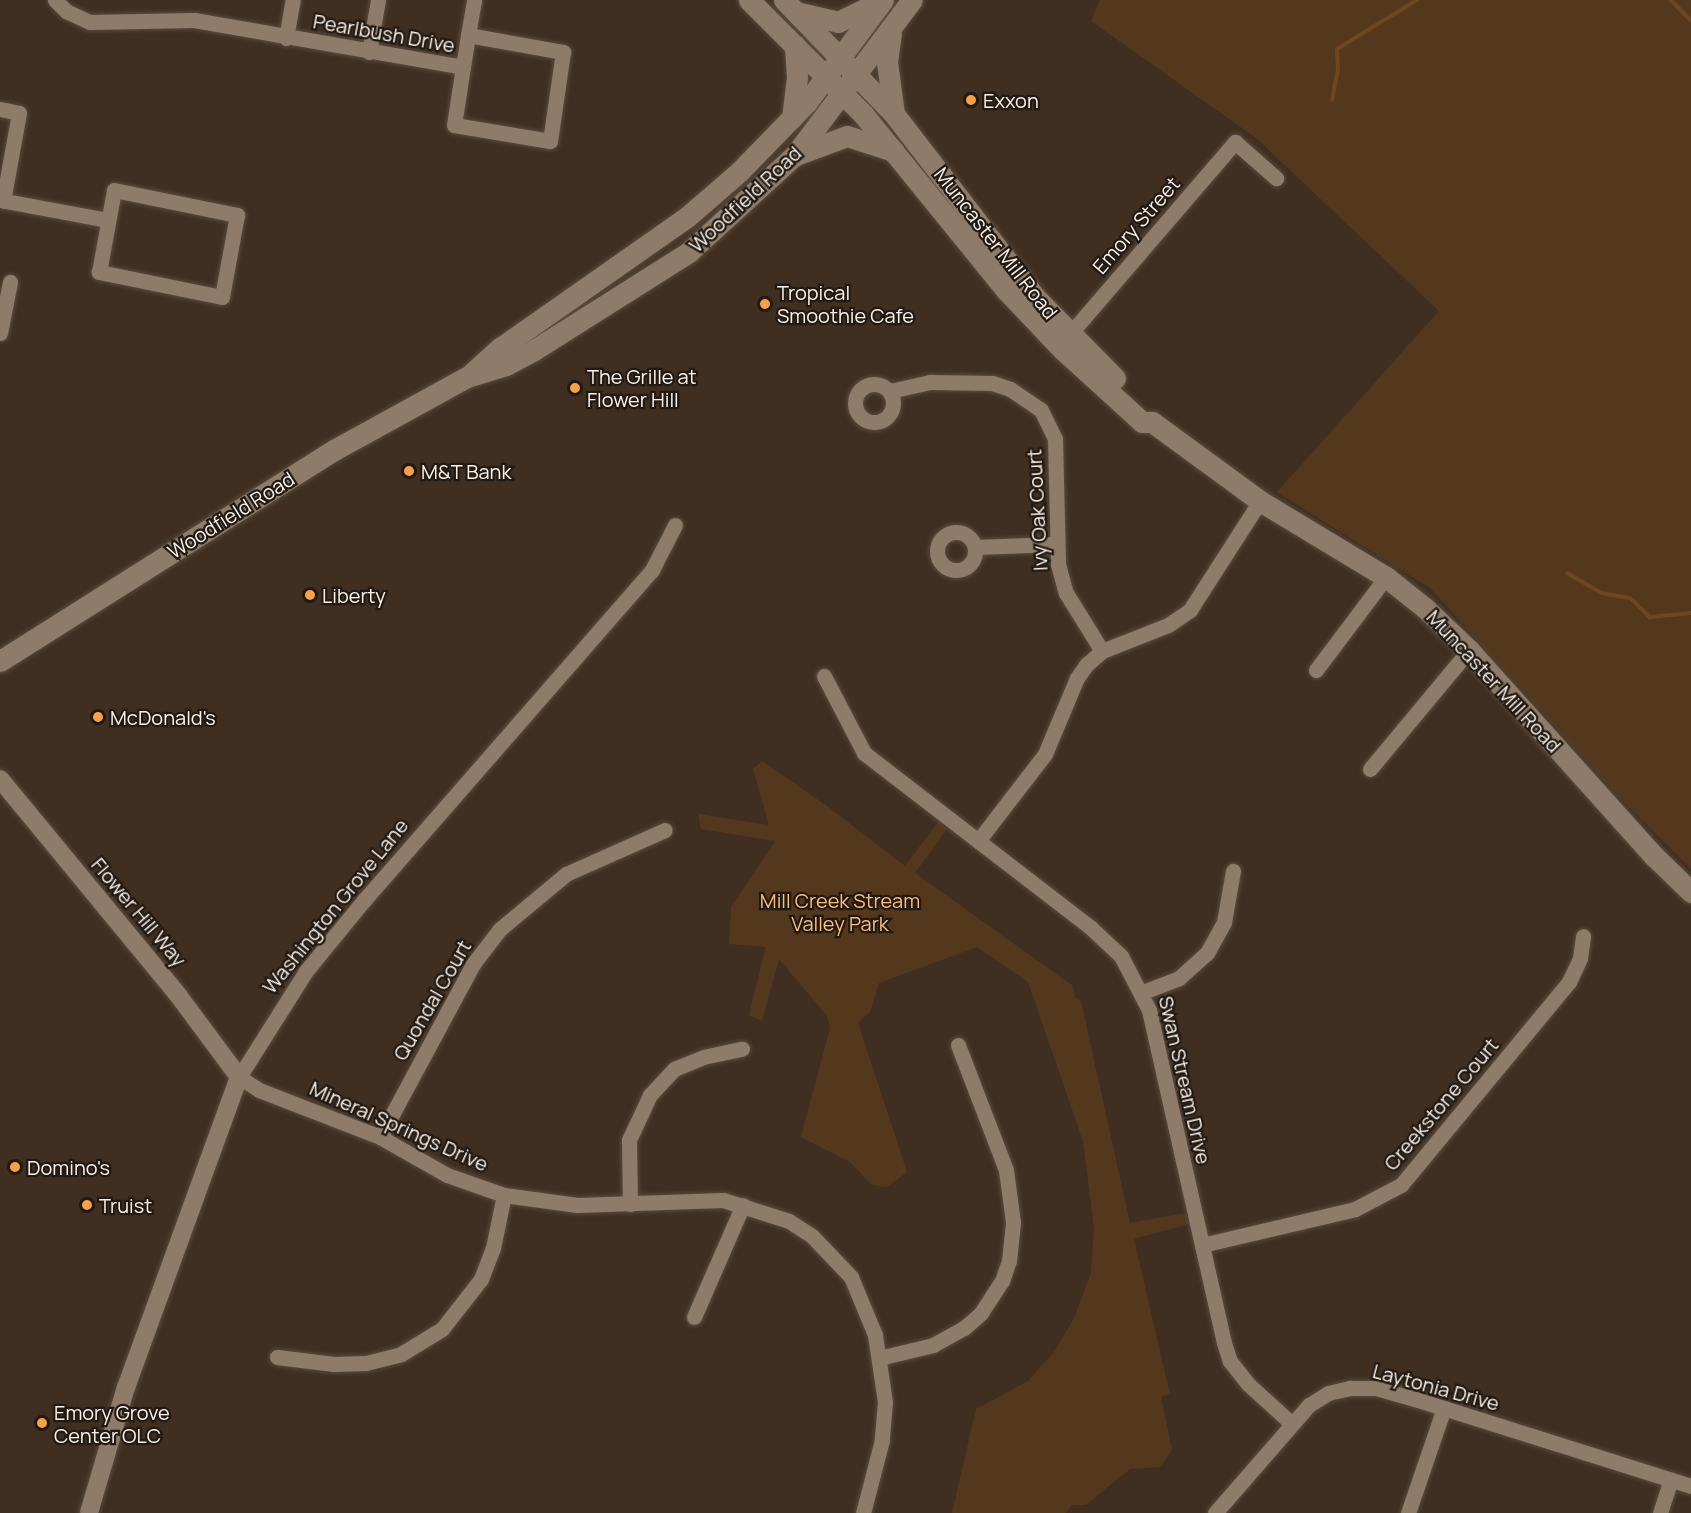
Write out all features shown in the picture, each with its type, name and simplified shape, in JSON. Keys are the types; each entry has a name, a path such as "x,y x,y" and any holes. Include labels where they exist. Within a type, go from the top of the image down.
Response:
{"main road":[{"name":"Muncaster Mill Road","path":"749,0 843,94 897,153 1006,290 1043,330 1142,422 1152,422 1260,501 1386,577 1469,650 1654,856 1691,892"},
{"path":"790,6 838,22 883,0"},
{"name":"Woodfield Road","path":"467,377 500,348 687,217 792,118 827,78 883,0"},
{"name":"Woodfield Road","path":"0,661 334,450 467,377 506,365 647,281 728,220 795,155 891,32 912,0"},
{"name":"Muncaster Mill Road","path":"790,6 843,57 894,114 1013,270 1070,334 1153,414 1152,422"},
{"path":"891,32 888,62 894,114"},
{"path":"792,118 797,77 795,45"},
{"path":"795,155 848,136 897,153"}],"street":[{"name":"Pearlbush Drive","path":"55,0 66,11 90,22 194,20 286,38 463,67"},
{"path":"286,38 292,0"},
{"path":"369,52 378,0"},
{"path":"468,35 563,52 550,141 454,125 468,35 474,0"},
{"path":"0,109 19,113 2,200 108,220"},
{"name":"Emory Street","path":"1070,334 1234,142 1276,178"},
{"path":"114,190 237,215 222,297 99,272 108,220 114,190"},
{"path":"0,333 10,282"},
{"name":"Ivy Oak Court","path":"890,391 930,382 992,383 1010,389 1041,410 1055,439 1056,544 1066,593 1102,651"},
{"path":"978,842 1045,754 1077,678 1102,651 1168,625 1190,610 1260,501"},
{"name":"Washington Grove Lane","path":"89,1513 126,1387 239,1077 306,971 652,570 675,525"},
{"path":"975,547 1056,544"},
{"path":"1316,670 1386,577"},
{"path":"1371,769 1469,650"},
{"name":"Swan Stream Drive","path":"824,676 864,753 1091,928 1121,956 1143,992 1230,1361 1248,1384 1291,1423"},
{"name":"Flower Hill Way","path":"0,779 178,995 239,1077"},
{"name":"Quondal Court","path":"380,1137 473,964 500,929 531,899 566,874 665,830"},
{"path":"1143,992 1179,978 1208,953 1224,922 1233,871"},
{"name":"Creekstone Court","path":"1202,1245 1355,1209 1401,1185 1569,982 1580,958 1583,936"},
{"path":"879,1358 933,1345 964,1328 981,1313 1002,1281 1009,1261 1013,1222 1006,1170 958,1045"},
{"path":"630,1204 629,1140 650,1095 674,1070 703,1057 742,1048"},
{"name":"Mineral Springs Drive","path":"239,1077 259,1090 380,1137 447,1175 504,1195 576,1205 630,1204 703,1198 743,1205 789,1221 835,1257 863,1301 879,1358 885,1402 882,1440 870,1497 863,1513"},
{"path":"277,1357 334,1364 366,1363 401,1354 442,1329 481,1279 493,1248 504,1195"},
{"path":"694,1317 743,1205"},
{"name":"Laytonia Drive","path":"1215,1513 1309,1405 1328,1393 1350,1388 1376,1388 1691,1486"},
{"path":"1408,1513 1444,1408"},
{"path":"1660,1513 1671,1480"}],"green space":[{"path":"1100,0 1691,0 1691,869 1620,798 1431,589 1277,492 1439,311 1256,138 1091,21"},
{"name":"Mill Creek Stream Valley Park","path":"762,761 827,806 905,866 938,822 947,829 915,873 1073,986 1075,997 1081,1001 1130,1223 1186,1213 1189,1224 1134,1239 1170,1394 1161,1397 1172,1450 1160,1467 1130,1469 1086,1505 1072,1505 1066,1513 952,1513 976,1409 1028,1381 1054,1352 1074,1318 1091,1273 1094,1228 1083,1141 1028,982 977,947 879,983 870,1012 858,1023 907,1172 887,1187 872,1185 850,1162 801,1137 830,1028 827,1016 779,959 762,1021 749,1015 766,947 729,944 731,907 775,841 701,829 698,814 769,825 753,769"}],"waterway":[{"path":"1332,100 1338,69 1337,49 1417,0"},
{"path":"1671,0 1691,21"},
{"path":"1567,573 1601,593 1630,598 1650,617 1691,613"}],"place":[{"name":"Exxon","path":"971,100"},
{"name":"Tropical Smoothie Cafe","path":"765,304"},
{"name":"The Grille at Flower Hill","path":"575,388"},
{"name":"M&T Bank","path":"409,471"},
{"name":"Liberty","path":"310,595"},
{"name":"McDonald's","path":"98,717"},
{"name":"Domino's","path":"15,1167"},
{"name":"Truist","path":"87,1205"},
{"name":"Emory Grove Center OLC","path":"42,1423"}]}
